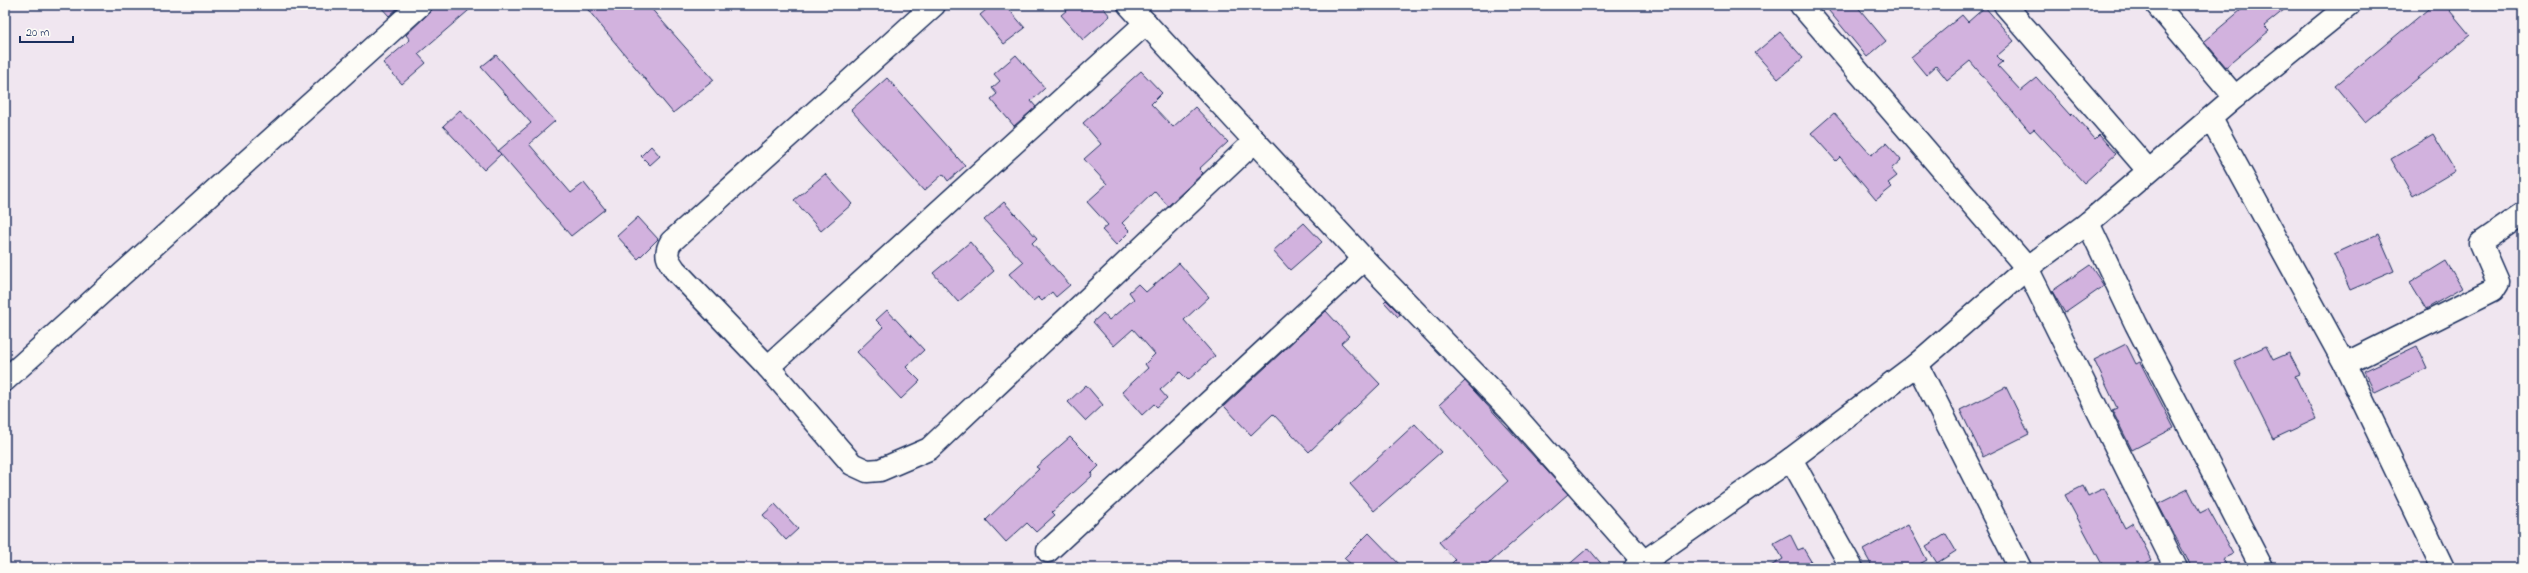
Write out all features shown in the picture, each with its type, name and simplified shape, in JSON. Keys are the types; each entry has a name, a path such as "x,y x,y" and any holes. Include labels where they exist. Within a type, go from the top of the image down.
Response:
{"street":[{"path":"5,380 420,5"},
{"path":"934,5 677,237 667,248 669,262 675,270 768,367 852,464 867,471 880,470 929,449 1255,142"},
{"path":"1129,5 1364,259 1508,408 1639,564 1791,459 1916,364 2027,268 2088,223 2235,97 2349,5"},
{"path":"1801,5 2027,268 2172,567"},
{"path":"2005,5 2148,170"},
{"path":"2157,5 2235,97"},
{"path":"768,367 1146,23"},
{"path":"2211,119 2345,364 2443,568"},
{"path":"2345,364 2493,290 2498,282 2481,243 2523,214"},
{"path":"2088,223 2136,324 2262,568"},
{"path":"1048,551 1364,259"},
{"path":"1916,364 2020,568"},
{"path":"1791,459 1852,568"}],"building":[{"path":"379,5 401,5 389,16"},
{"path":"432,5 475,5 418,54 426,63 402,84 383,63 410,40 406,35 428,14"},
{"path":"584,5 648,5 714,80 673,113"},
{"path":"992,5 1005,5 1025,28 1004,44 980,15"},
{"path":"1073,5 1101,5 1110,16 1083,40 1061,15"},
{"path":"1824,5 1856,5 1886,41 1867,57"},
{"path":"2247,5 2290,5 2264,26 2269,31 2226,67 2204,41"},
{"path":"2433,5 2445,5 2470,35 2365,122 2335,86"},
{"path":"1985,7 2014,41 1997,56 2003,62 1998,66 2021,91 2037,78 2070,115 2072,113 2095,139 2099,135 2116,154 2084,183 2034,129 2030,132 1970,61 1947,80 1936,66 1926,75 1911,57 1962,15 1968,22"},
{"path":"1780,32 1803,58 1778,79 1755,53"},
{"path":"496,55 555,121 529,144 571,193 584,183 605,209 571,236 498,151 531,123 481,67"},
{"path":"1016,55 1045,88 1031,101 1036,107 1014,126 991,99 997,94 992,88 1000,81 994,74"},
{"path":"1141,71 1162,93 1151,104 1173,127 1195,107 1228,142 1199,169 1203,173 1168,206 1155,191 1122,223 1130,231 1116,245 1102,230 1108,225 1087,202 1107,184 1084,159 1101,144 1083,123"},
{"path":"887,78 965,166 948,181 943,174 924,191 851,110"},
{"path":"460,110 501,154 484,170 443,126"},
{"path":"1834,113 1871,155 1886,143 1901,160 1891,169 1897,176 1888,183 1892,187 1876,200 1840,157 1836,161 1811,133"},
{"path":"2433,134 2455,171 2413,196 2391,159"},
{"path":"651,146 660,156 650,165 641,156"},
{"path":"825,174 852,204 821,231 794,200"},
{"path":"1004,202 1037,238 1032,243 1070,285 1056,297 1052,292 1042,301 1038,297 1033,301 1009,274 1023,262 984,220"},
{"path":"638,217 658,239 638,259 617,236"},
{"path":"1304,223 1322,242 1290,270 1273,251"},
{"path":"2378,234 2394,271 2350,290 2334,254"},
{"path":"970,242 994,271 958,302 933,273"},
{"path":"2446,261 2462,288 2426,309 2410,283"},
{"path":"1179,263 1209,297 1184,320 1215,356 1188,380 1180,372 1160,390 1167,398 1157,407 1154,404 1142,415 1122,392 1148,368 1145,364 1155,354 1133,329 1114,346 1093,322 1103,313 1109,320 1134,299 1129,292 1138,284 1146,292"},
{"path":"2090,265 2104,286 2065,313 2052,291"},
{"path":"1386,300 1400,314 1398,317 1384,302"},
{"path":"887,310 924,350 906,367 920,381 901,399 857,352 883,327 876,320"},
{"path":"1326,311 1349,336 1341,343 1380,384 1309,452 1273,414 1251,435 1224,406"},
{"path":"2126,344 2136,364 2140,362 2174,428 2132,450 2112,410 2117,408 2094,360"},
{"path":"2266,346 2273,360 2289,353 2300,374 2295,376 2316,419 2273,439 2234,361"},
{"path":"2417,346 2427,368 2375,393 2364,371"},
{"path":"1465,381 1568,494 1484,568 1447,568 1455,560 1439,542 1508,481 1440,404"},
{"path":"1086,385 1103,405 1086,421 1068,402"},
{"path":"2006,387 2029,434 1983,457 1960,410"},
{"path":"1415,424 1441,452 1374,511 1350,484"},
{"path":"1070,437 1099,466 1091,474 1092,476 1052,512 1055,515 1036,532 1027,523 1006,542 986,520 1039,469 1036,467"},
{"path":"2083,486 2088,496 2104,488 2125,528 2133,523 2152,560 2136,568 2104,568 2065,495"},
{"path":"2188,489 2200,513 2208,509 2233,554 2222,559 2227,568 2192,568 2158,504"},
{"path":"775,504 798,529 786,540 763,515"},
{"path":"1908,525 1927,560 1912,568 1873,568 1863,550"},
{"path":"1369,533 1403,568 1355,568 1344,558"},
{"path":"1790,534 1798,550 1803,548 1815,568 1767,568 1783,559 1774,543"},
{"path":"1946,534 1956,551 1937,563 1926,546"},
{"path":"1588,548 1605,568 1565,568"}]}
